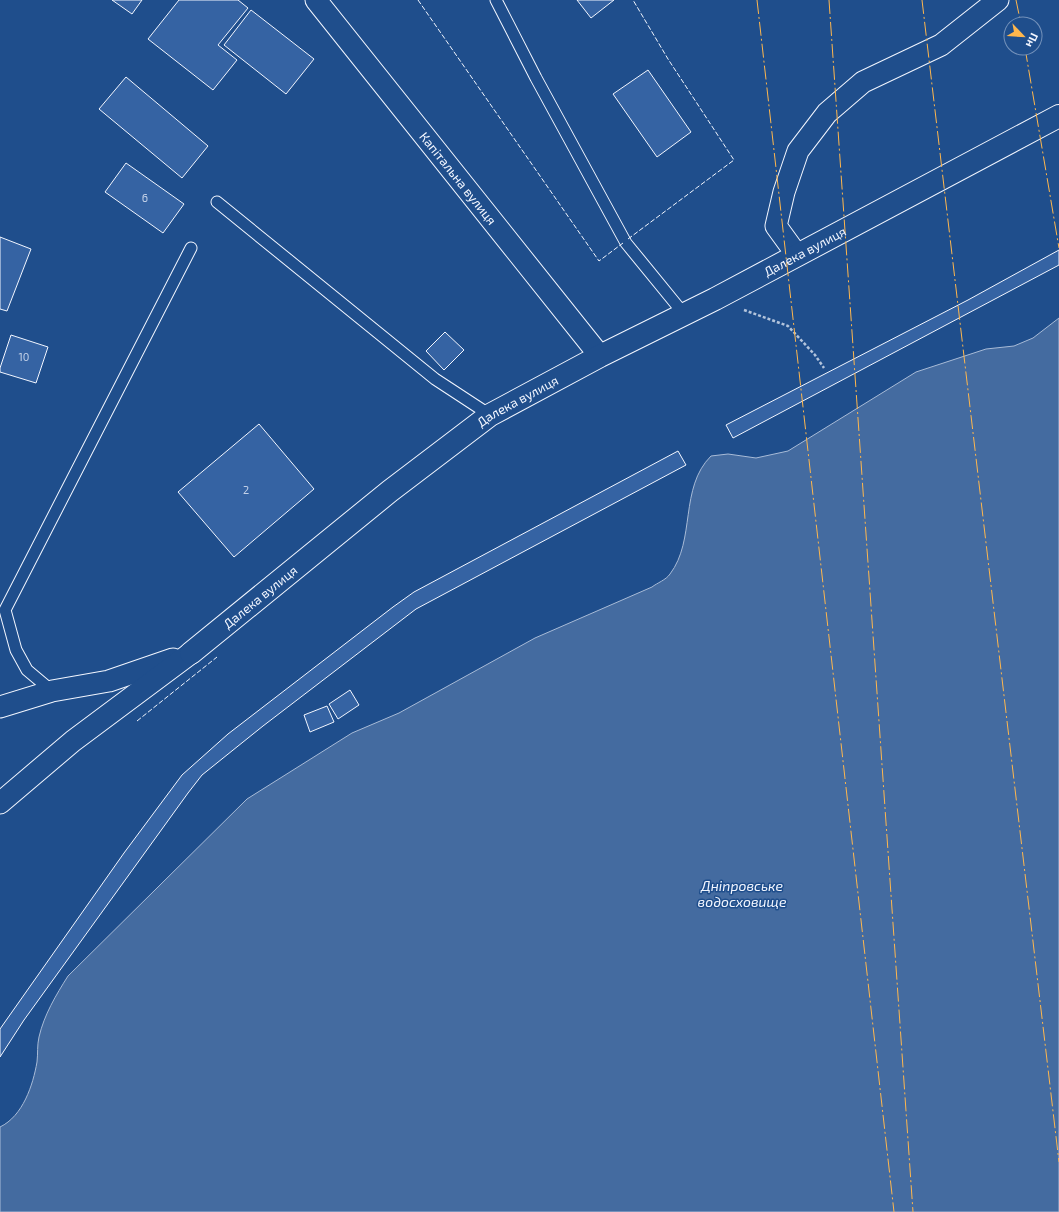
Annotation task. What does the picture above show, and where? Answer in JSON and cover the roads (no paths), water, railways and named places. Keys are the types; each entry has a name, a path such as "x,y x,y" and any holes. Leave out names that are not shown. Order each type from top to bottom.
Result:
{"street":[{"name":"Капітальна вулиця","path":"316,0 600,356"},
{"path":"797,255 776,226 784,192 798,151 827,113 863,82 941,45 998,0"},
{"name":"Далека вулиця","path":"0,707 52,691 109,681 190,653 390,491 490,415 600,356 715,299 1059,116"},
{"path":"0,803 73,741 190,653"}],"lane":[{"path":"496,0 536,78 626,243 684,314"},
{"path":"217,202 434,379 490,415"},
{"path":"52,691 27,670 16,650 5,610 192,248"}],"water":[{"name":"Дніпровське водосховище","path":"1059,318 1059,1212 0,1212 0,1127 8,1122 21,1108 30,1090 37,1062 38,1040 41,1029 47,1013 59,990 68,976 247,799 352,733 399,713 535,638 652,587 666,578 678,560 683,546 695,483 701,469 711,456 728,454 756,458 788,451 916,372 986,349 1014,346 1033,338"}]}
